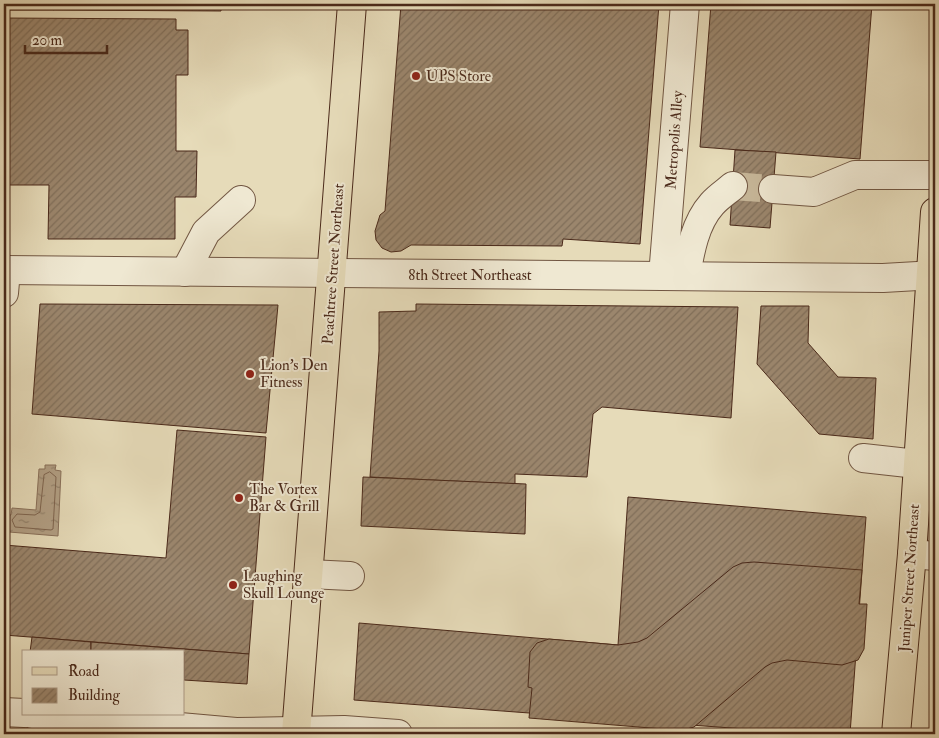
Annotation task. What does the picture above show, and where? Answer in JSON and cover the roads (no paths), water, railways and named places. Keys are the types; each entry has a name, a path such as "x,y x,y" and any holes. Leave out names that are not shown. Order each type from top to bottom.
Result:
{"main road":[{"name":"Peachtree Street Northeast","path":"297,732 352,4"},
{"name":"Juniper Street Northeast","path":"896,734 924,555 917,464 934,275 935,212"}],"street":[{"name":"Metropolis Alley","path":"674,276 684,4"},
{"path":"773,189 814,192 855,175 935,176"},
{"path":"674,276 690,252 703,215 713,202 733,186"},
{"path":"186,272 206,232 240,200"},
{"name":"8th Street Northeast","path":"4,277 186,272 883,278 934,275"},
{"path":"863,458 917,464"},
{"path":"309,574 350,576"},
{"path":"4,712 22,714"},
{"path":"56,716 236,732 344,730 398,734"}],"water":[{"path":"45,465 56,465 55,470 61,471 58,536 9,532 9,525 4,525 4,515 11,515 12,508 36,510 39,469 45,469"}],"tunnel":[{"path":"733,186 773,189"}],"place":[{"name":"UPS Store","path":"416,76"},
{"name":"Lion's Den Fitness","path":"250,374"},
{"name":"The Vortex Bar & Grill","path":"239,498"},
{"name":"Laughing Skull Lounge","path":"233,585"}]}
